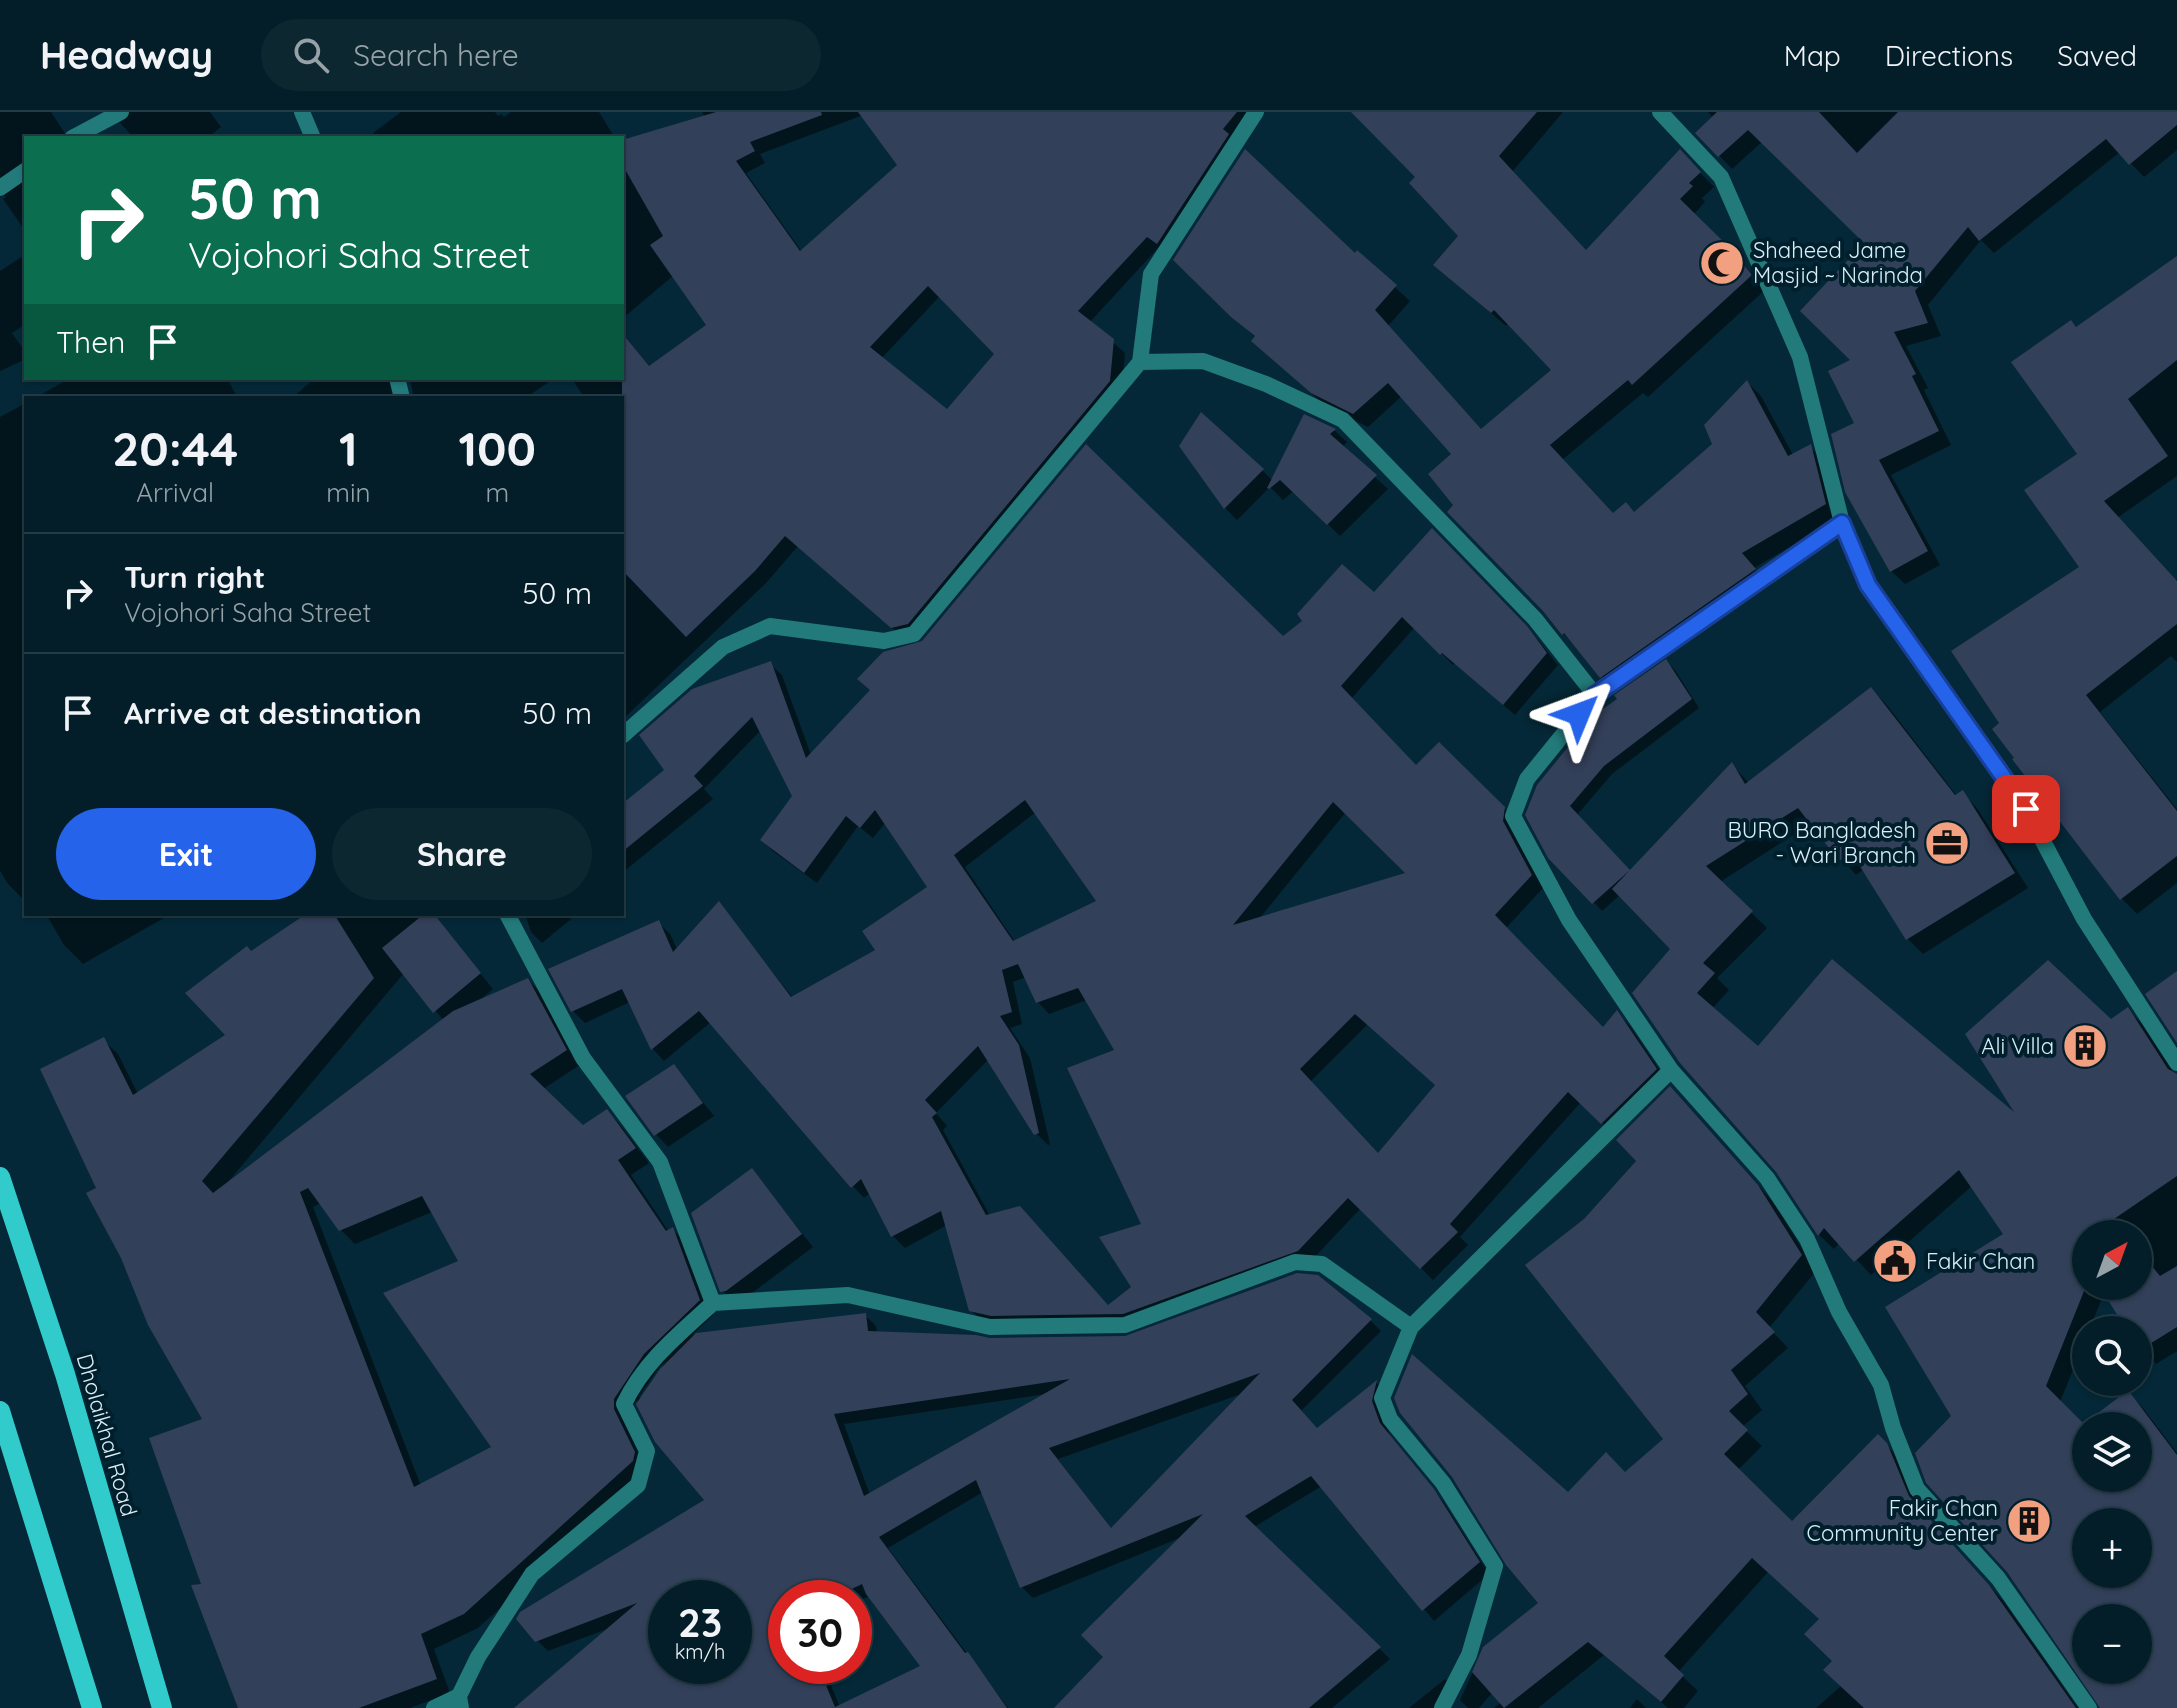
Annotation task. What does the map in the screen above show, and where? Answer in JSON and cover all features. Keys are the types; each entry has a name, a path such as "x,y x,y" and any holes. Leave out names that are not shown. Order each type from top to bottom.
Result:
{"main road":[{"name":"Dholaikhal Road","path":"0,1177 65,1374 162,1708"},
{"path":"0,1411 92,1708"}],"street":[{"path":"76,136 121,112"},
{"path":"302,112 312,136"},
{"path":"624,731 723,647 770,626 884,641 914,634 1140,362 1151,274 1256,112"},
{"path":"1660,112 1721,177 1800,357 1842,523 1868,585 2026,809 2084,919 2177,1063"},
{"path":"0,188 24,171"},
{"path":"1140,362 1203,361 1266,384 1343,420 1535,619 1595,695"},
{"path":"1842,523 1595,695 1527,779 1513,816 1569,920 1671,1070 1767,1178 1807,1239 1839,1312 1881,1385 1893,1428 1917,1489 1998,1578 2089,1708"},
{"path":"508,916 583,1058 660,1162 713,1303"},
{"path":"1442,1708 1469,1655 1495,1566 1443,1483 1390,1419 1382,1398 1411,1327 1671,1070"},
{"path":"434,1708 460,1702 478,1657 532,1574 638,1485 647,1451 624,1404 634,1383 653,1358 713,1303 848,1295 990,1327 1125,1325 1295,1262 1322,1264 1411,1327"}],"building":[{"path":"716,112 821,112 822,115 750,142 755,151 736,161 800,251 897,165 858,112 1237,112 1223,129 1229,134 1157,244 1147,237 1078,311 1114,339 1110,381 908,624 891,628 785,536 755,571 686,637 624,572 624,335 649,366 706,325 650,245 663,236 624,168 624,139","holes":["928,286 994,354 947,409 870,347"]},
{"path":"1351,112 1537,112 1499,156 1586,250 1680,149 1701,172 1689,183 1693,186 1680,199 1732,250 1752,275 1632,385 1628,380 1550,445 1613,513 1626,502 1634,512 1712,444 1704,425 1747,380 1788,456 1811,444 1826,504 1742,553 1756,569 1600,678 1564,633 1562,635 1543,611 1447,512 1453,505 1428,474 1451,454 1388,383 1353,414 1311,393 1251,341 1255,336 1173,260 1245,149 1355,253 1357,250 1397,285 1375,310 1481,429 1551,370 1494,310 1491,313 1433,265 1458,236 1409,183 1415,177"},
{"path":"1717,112 1819,112 1857,153 1898,112 2177,112 2177,125 2129,165 2106,139 1979,241 1968,227 1915,291 1928,323 1894,332 1916,374 1912,376 1939,431 1879,460 1928,551 1890,572 1845,492 1831,434 1854,423 1828,371 1850,360 1800,311 1864,243 1748,130 1718,157 1695,133"},
{"path":"2177,256 2177,360 2128,399 2168,456 2104,501 2177,581 2177,624 2086,695 2177,811 2177,856 2120,900 2012,759 1992,729 1999,723 1951,651 2079,567 2024,490 2077,454 2011,362 2071,320 2076,327"},
{"path":"1201,412 1264,469 1224,509 1179,446"},
{"path":"1304,414 1336,429 1330,434 1377,475 1327,525 1280,480 1267,488"},
{"path":"1086,444 1283,636 1302,621 1297,614 1342,564 1374,592 1432,528 1527,626 1547,653 1503,705 1442,653 1440,655 1402,617 1341,686 1416,765 1439,742 1505,807 1503,821 1532,875 1495,915 1603,1027 1617,1010 1657,1069 1601,1124 1568,1092 1450,1224 1458,1232 1420,1269 1348,1198 1298,1251 1123,1314 991,1316 969,1311 941,1211 891,1237 861,1179 851,1188 699,1011 651,1050 622,989 571,1012 548,969 659,920 673,952 719,901 791,997 875,950 862,931 927,887 875,810 860,828 846,816 804,873 760,840 792,796 752,717 694,776 703,786 624,850 624,802 664,770 639,735 692,689 771,661 806,758 870,690 857,679 883,652 922,641","holes":["1025,800 1096,901 1013,941 954,855","1333,802 1405,873 1233,925","1018,964 1036,1003 1078,988 1114,1050 1067,1068 1141,1224 1099,1237 1131,1287 1108,1305 1020,1206 986,1215 932,1117 937,1113 925,1100 978,1046 1034,1135 1039,1133 1019,1045 1000,1016 1012,1012 1002,970","1355,1014 1435,1085 1378,1153 1300,1069"]},
{"path":"1666,659 1692,699 1604,766 1570,806 1630,870 1592,904 1548,858 1525,815 1537,785 1594,715 1617,699 1614,695"},
{"path":"1871,687 1955,795 1963,790 2015,873 1906,940 1851,852 1839,861 1798,808 1706,866 1753,911 1703,963 1715,973 1697,993 1758,1046 1832,959 2014,1112 1965,1034 2048,960 2111,1019 2128,1007 2168,1069 2177,1074 2177,1176 2115,1220 2072,1220 2072,1300 2080,1300 2046,1386 2072,1412 2072,1492 2152,1492 2152,1422 2177,1455 2177,1708 2100,1708 2084,1684 2152,1684 2152,1604 2072,1604 2072,1667 2007,1572 1926,1483 1915,1453 1951,1416 1885,1307 2003,1234 1959,1170 1854,1262 1824,1228 1818,1236 1776,1172 1680,1063 1632,993 1670,949 1612,889 1732,762 1745,784"},
{"path":"303,916 335,916 374,978 202,1181 213,1193 453,1011 528,978 567,1050 530,1074 583,1125 607,1109 636,1148 618,1160 666,1231 673,1227 700,1300 644,1354 614,1399 614,1409 635,1452 633,1461 464,1614 421,1634 437,1679 359,1708 238,1708 191,1585 201,1584 149,1438 202,1419 148,1325 121,1258 86,1193 96,1188 40,1069 104,1037 133,1095 225,1035 185,993 247,946 251,951","holes":["308,1188 339,1231 422,1196 458,1261 383,1293 491,1447 414,1487 300,1192"]},
{"path":"422,916 436,916 481,973 433,1013 382,948"},
{"path":"2177,971 2177,1043 2145,994"},
{"path":"674,1064 703,1103 654,1136 625,1096"},
{"path":"1670,1086 1758,1185 1802,1255 1756,1312 1775,1332 1731,1370 1748,1394 1729,1411 1748,1430 1724,1454 1792,1521 1878,1434 1887,1443 1909,1496 1989,1585 2076,1708 1864,1708 1823,1670 1832,1661 1804,1634 1819,1619 1752,1558 1664,1656 1684,1675 1661,1702 1588,1642 1504,1708 1472,1672 1483,1647 1538,1603 1506,1565 1452,1477 1400,1413 1394,1398 1412,1354 1568,1492 1606,1452 1625,1472 1663,1439 1525,1265 1584,1219 1636,1161 1616,1140"},
{"path":"752,1168 802,1234 726,1291 720,1292 691,1213"},
{"path":"2152,1266 2160,1276 2177,1266 2177,1327 2152,1343 2152,1316 2118,1316 2108,1300 2152,1300"},
{"path":"1297,1273 1318,1275 1372,1319 1292,1400 1317,1428 1377,1380 1372,1401 1380,1423 1434,1489 1480,1562 1422,1611 1311,1476 1245,1516 1381,1647 1309,1708 1054,1708 1103,1657 1081,1635 1203,1514 1020,1588 976,1480 879,1537 1007,1708 514,1708 637,1603 535,1642 516,1619 520,1612 704,1500 655,1442 636,1404 660,1369 696,1333 866,1313 868,1331 990,1338 1125,1336","holes":["1260,1373 1111,1528 1049,1448","1070,1379 864,1496 834,1414"]},
{"path":"2120,1396 2133,1396 2145,1412 2100,1412"}],"place":[{"name":"Shaheed Jame Masjid ~ Narinda","path":"1722,263"},
{"name":"BURO Bangladesh - Wari Branch","path":"1947,843"},
{"name":"Ali Villa","path":"2085,1046"},
{"name":"Fakir Chan","path":"1895,1261"},
{"name":"Fakir Chan Community Center","path":"2029,1521"}],"route":[{"path":"1579,714 1595,695 1842,523 1868,585 2026,809"}]}
